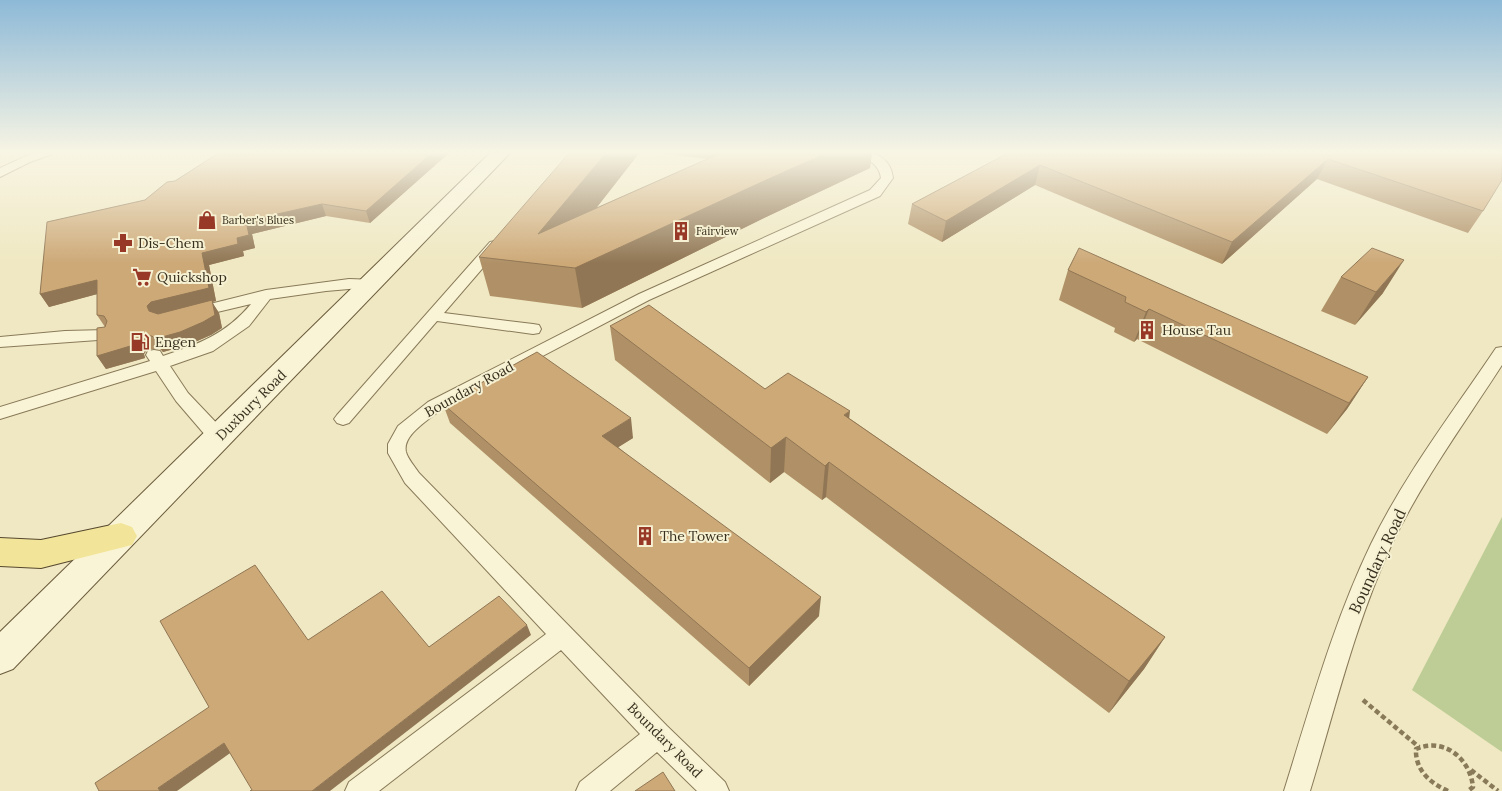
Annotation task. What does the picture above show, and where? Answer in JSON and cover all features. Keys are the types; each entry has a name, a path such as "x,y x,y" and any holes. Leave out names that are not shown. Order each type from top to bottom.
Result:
{"main road":[{"name":"Duxbury Road","path":"0,657 465,189"},
{"path":"0,552 41,554 122,536"}],"lane":[{"name":"Boundary Road","path":"716,791 658,735 412,478 397,453 397,444 404,431 416,419 451,395 644,297 875,193 878,189"},
{"path":"343,419 504,234"},
{"path":"173,318 266,295 336,283 372,283"},
{"path":"0,413 157,360 190,354 223,338 244,323 266,295"},
{"path":"432,316 533,329"},
{"path":"0,342 65,336 106,335"},
{"name":"Boundary Road","path":"1297,791 1347,629 1363,585 1382,543 1410,492 1502,352"},
{"path":"157,360 182,397 219,438"},
{"path":"358,791 562,635"},
{"path":"589,791 658,735"}],"path":[{"path":"1363,700 1419,747"},
{"path":"1448,791 1435,785 1417,765 1416,749 1422,744 1431,743 1442,746 1463,760 1470,770 1473,779 1473,787 1468,791"},
{"path":"1470,770 1498,791"}],"green space":[{"path":"1502,517 1502,752 1412,690"}],"building":[{"path":"159,189 391,189 366,211 322,204 246,221 249,235 237,238 238,244 202,253 209,288 151,302 147,306 149,311 158,314 212,300 215,315 180,332 155,339 152,336 139,336 136,341 137,344 97,356 97,328 105,327 107,321 104,316 97,315 97,280 40,294 47,222 145,200"},
{"path":"538,189 576,189 538,234 640,189 747,189 575,268 479,257"},
{"path":"940,189 1000,189 946,221 912,204"},
{"path":"1100,189 1293,189 1232,242"},
{"path":"1417,189 1497,189 1483,211"},
{"path":"1079,248 1368,377 1349,403 1149,309 1146,312 1125,302 1126,297 1068,270"},
{"path":"1372,248 1404,260 1376,292 1341,277"},
{"path":"649,305 765,389 788,373 850,411 844,415 1165,637 1129,681 829,462 825,466 786,437 771,448 610,326"},
{"name":"The Tower","path":"537,352 631,418 602,436 821,597 749,668 443,404"},
{"path":"255,565 308,640 382,591 429,647 499,596 527,625 312,791 250,791 252,790 224,743 158,788 160,791 99,791 95,783 209,707 160,621"},
{"path":"663,772 675,791 635,791"}],"place":[{"name":"Barber's Blues","path":"207,220"},
{"name":"Fairview","path":"681,231"},
{"name":"Dis-Chem","path":"123,243"},
{"name":"Quickshop","path":"142,277"},
{"name":"House Tau","path":"1147,330"},
{"name":"Engen","path":"140,342"},
{"name":"The Tower","path":"645,536"}]}
